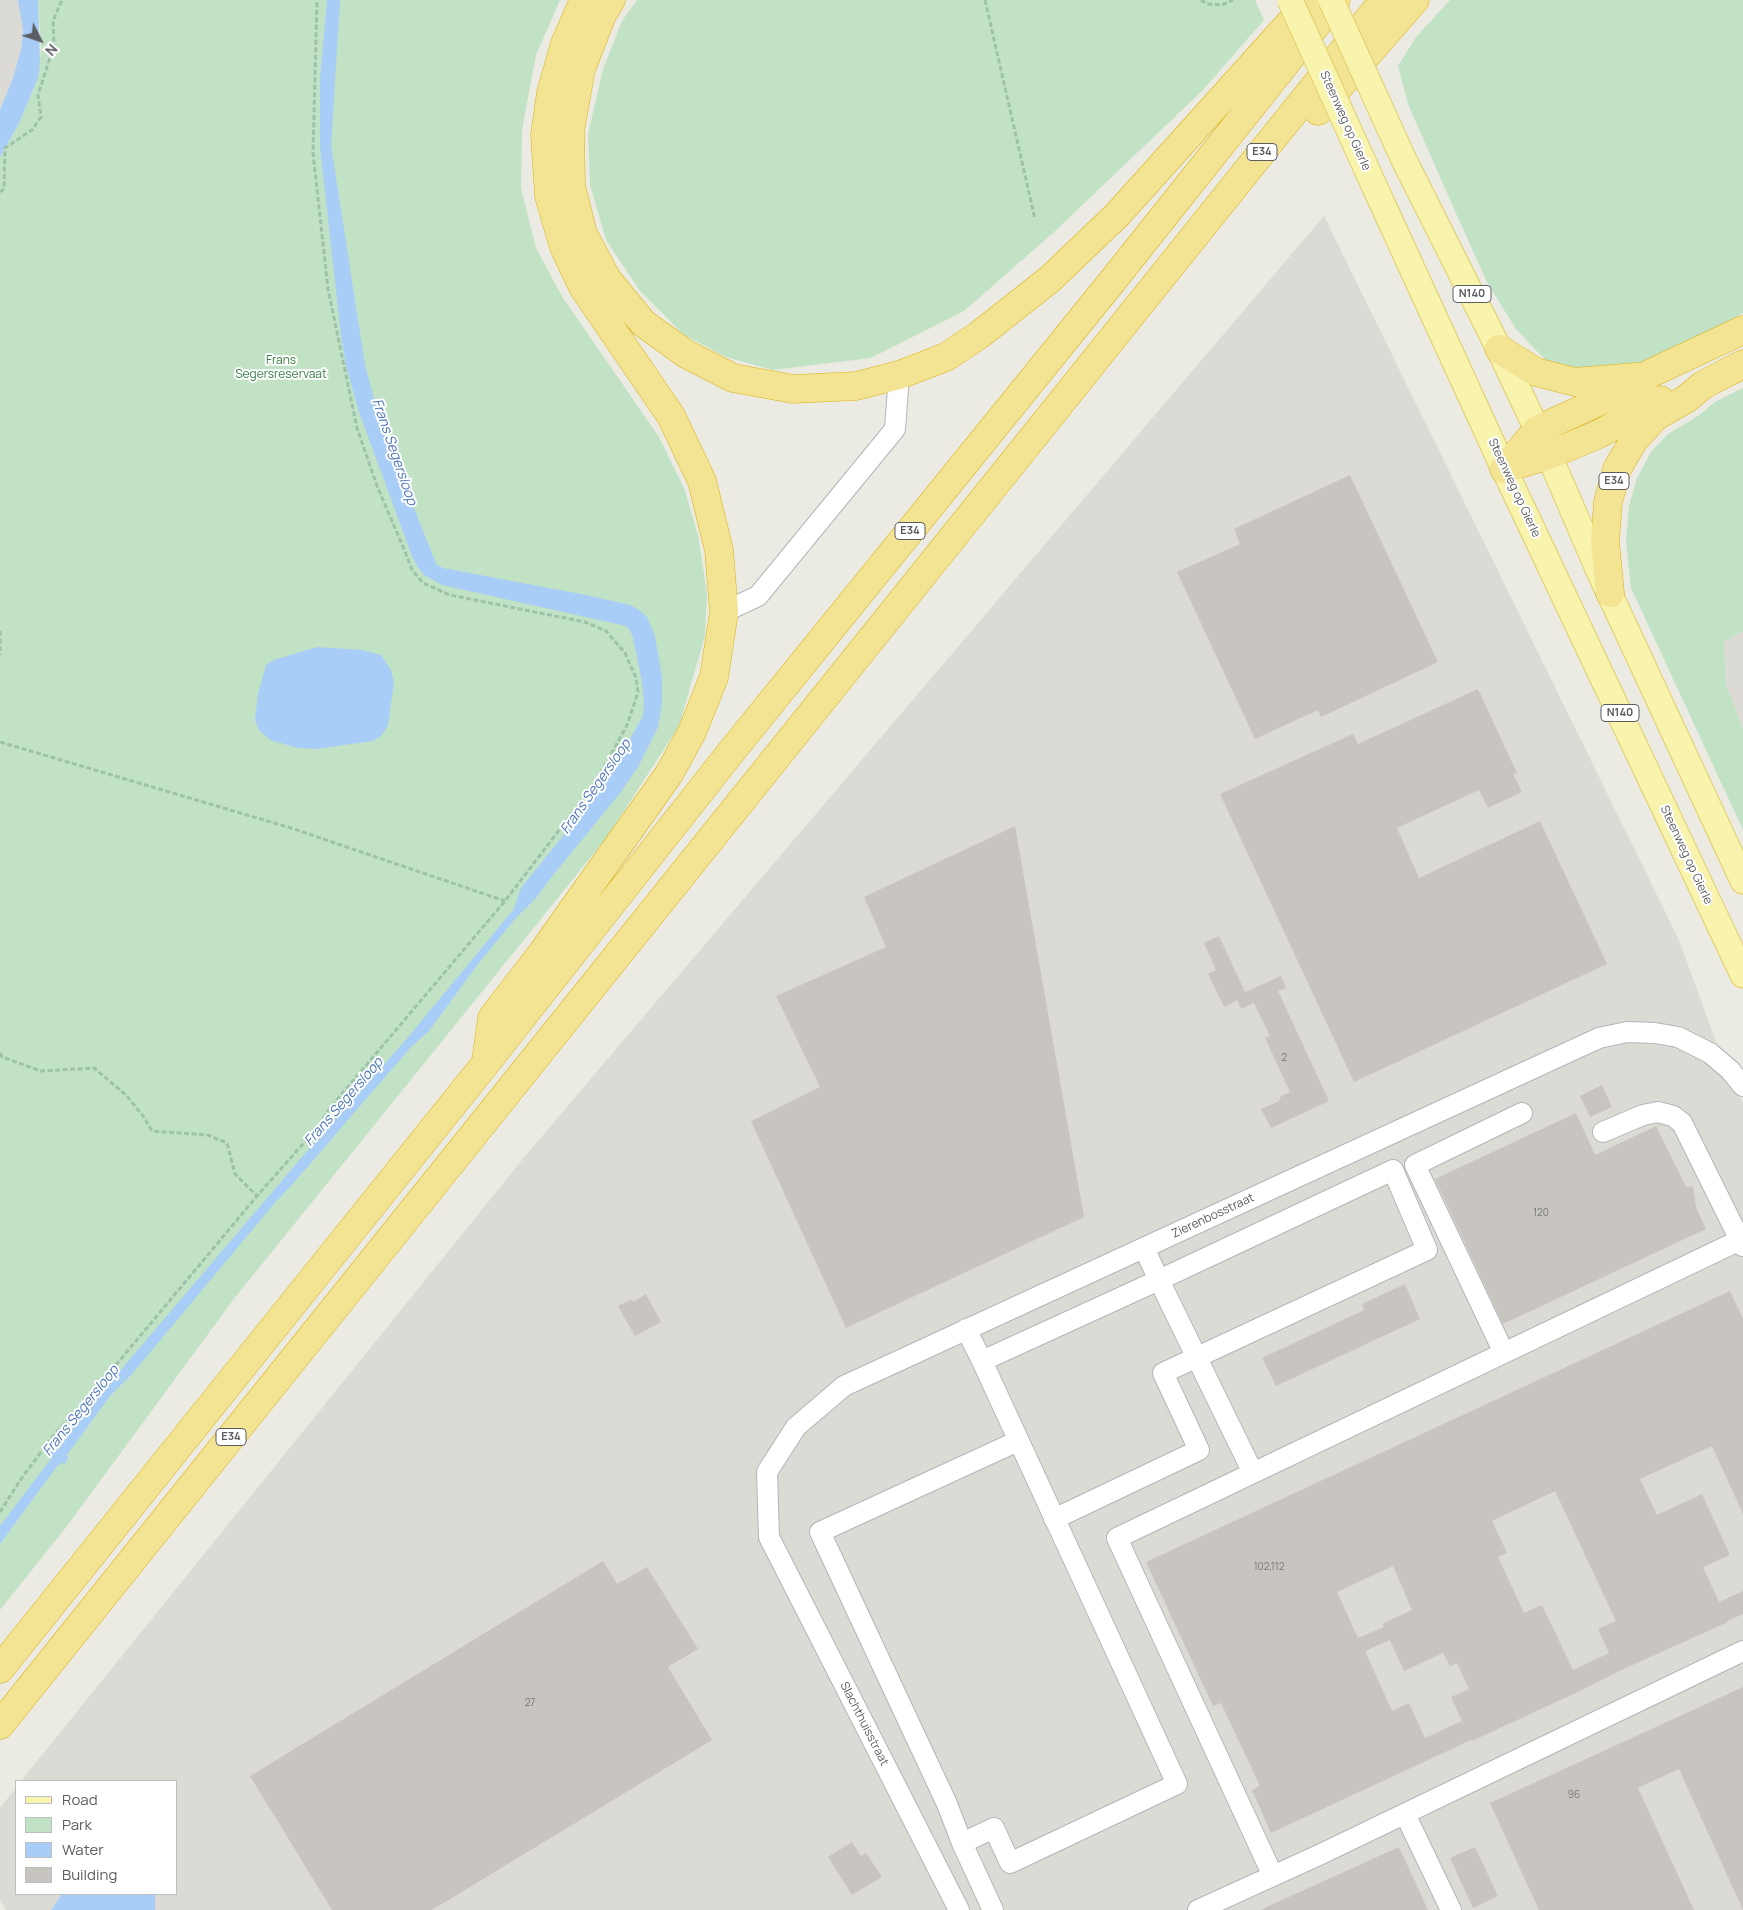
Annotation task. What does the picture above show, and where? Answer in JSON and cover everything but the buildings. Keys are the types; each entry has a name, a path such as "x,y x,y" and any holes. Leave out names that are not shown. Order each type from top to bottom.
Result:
{"highway":[{"path":"486,1063 492,1018 542,953 663,782 692,732 714,677 724,612 718,550 702,481 671,416 583,287 564,247 549,196 545,135 551,93 565,44 584,0"},
{"path":"611,0 602,14 581,69 570,131 571,186 583,234 607,279 643,323 686,354 733,378 792,389 856,386 899,376 946,358 979,335 1050,280 1117,215 1289,24 1326,0"},
{"name":"E34","path":"0,1669 486,1063 731,752 1110,284 1336,0"},
{"name":"E34","path":"0,1725 1384,0"},
{"name":"E34","path":"1276,136 1316,114 1415,0"},
{"path":"1504,468 1537,430 1635,385 1645,376 1743,330"},
{"path":"1499,349 1536,372 1575,382 1645,376"},
{"name":"E34","path":"1610,593 1605,542 1608,502 1617,469 1634,440 1655,418 1686,399 1703,385 1743,364"},
{"name":"E34","path":"1504,468 1549,454 1599,434 1682,388 1703,385"}],"main road":[{"name":"Steenweg op Gierle","path":"1290,0 1504,468 1743,975"},
{"name":"N140","path":"1331,0 1404,160 1499,349 1549,454 1610,593 1743,880"}],"street":[{"path":"724,612 758,596 894,429 899,376"},
{"name":"Zierenbosstraat","path":"769,1537 767,1472 796,1427 844,1386 966,1329 1569,1050 1599,1038 1627,1032 1655,1033 1678,1037 1710,1053 1730,1070 1743,1086"},
{"path":"1274,1876 1117,1538 1504,1353 1742,1243 1682,1123 1673,1116 1658,1112 1643,1115 1603,1132"},
{"path":"1504,1353 1415,1166 1522,1113"},
{"path":"1054,1519 1199,1450 1163,1373 1427,1250 1378,1140"},
{"path":"982,1362 1393,1170"},
{"path":"1144,1248 1253,1473"},
{"path":"962,1843 994,1828 1010,1863 1177,1784 966,1329"},
{"path":"993,1910 962,1843 947,1804 820,1532 1018,1441"},
{"name":"Slachthuisstraat","path":"769,1537 959,1910"},
{"path":"1198,1910 1405,1814 1743,1651"},
{"path":"1405,1814 1451,1910"}],"path":[{"path":"0,192 4,189 5,148 32,130 41,117 38,95 54,45 54,21 62,0"},
{"path":"0,1512 21,1479 53,1436 90,1396 257,1196 317,1128 330,1108 505,901 596,782 624,732 638,692 636,678 625,654 606,631 595,626 450,595 424,583 412,570 377,486 357,428 328,289 313,153 316,0"},
{"path":"985,0 1035,220"},
{"path":"1201,0 1207,4 1222,5 1233,0"},
{"path":"0,630 0,655"},
{"path":"0,742 291,828 505,901"},
{"path":"0,1054 2,1057 41,1071 94,1068 126,1095 152,1131 208,1135 227,1144 235,1174 257,1196"}],"shaded area":[{"path":"0,0 18,0 23,31 21,49 13,78 0,110"},
{"path":"1324,216 1679,940 1715,1039 1743,1103 1743,1910 6,1910 0,1900 0,1808 15,1789 15,1895 178,1895 178,1780 22,1780 526,1155"},
{"path":"1743,631 1743,729 1726,684 1724,642"}],"green space":[{"name":"Frans Segersreservaat","path":"38,0 560,0 536,55 522,130 521,188 536,248 563,298 659,437 684,488 698,535 707,593 705,636 679,726 607,837 233,1300 67,1526 0,1610 0,157 20,121 38,78 41,48"},
{"path":"637,0 1255,0 1264,20 1203,90 1053,233 964,311 871,358 772,370 726,357 684,335 640,291 606,240 590,185 588,134 603,69 622,21"},
{"path":"1450,0 1743,0 1743,313 1653,364 1605,376 1551,366 1516,329 1488,284 1454,209 1408,104 1398,66 1416,37"},
{"path":"1743,388 1743,631 1724,642 1726,684 1743,729 1743,830 1631,588 1626,541 1629,506 1637,478 1651,452 1668,434 1698,416 1715,402"}],"water":[{"path":"18,0 38,0 40,62 38,78 20,121 0,157 0,110 13,78 21,49 23,31"},
{"path":"327,0 340,0 331,145 365,365 381,425 437,565 443,568 586,595 630,605 639,610 647,617 655,636 662,677 662,703 658,727 638,767 620,793 536,898 514,920 478,964 429,1031 411,1047 273,1205 132,1374 110,1396 67,1455 68,1458 65,1464 61,1463 57,1466 0,1544 0,1526 53,1456 49,1453 53,1448 58,1450 85,1412 314,1143 404,1042 514,909 521,888 603,786 643,716 642,682 633,638 626,626 442,585 424,575 412,556 359,412 346,366 341,335 320,148 320,78"},
{"path":"317,647 362,650 381,655 391,670 394,682 388,726 381,736 373,741 316,749 298,748 270,740 259,730 255,720 258,694 266,665 274,660"},
{"path":"61,1895 155,1895 155,1910 51,1910"}],"water label":[{"name":"Frans Segersloop","path":"394,452"},
{"name":"Frans Segersloop","path":"596,787"},
{"name":"Frans Segersloop","path":"344,1102"},
{"name":"Frans Segersloop","path":"81,1411"}]}
